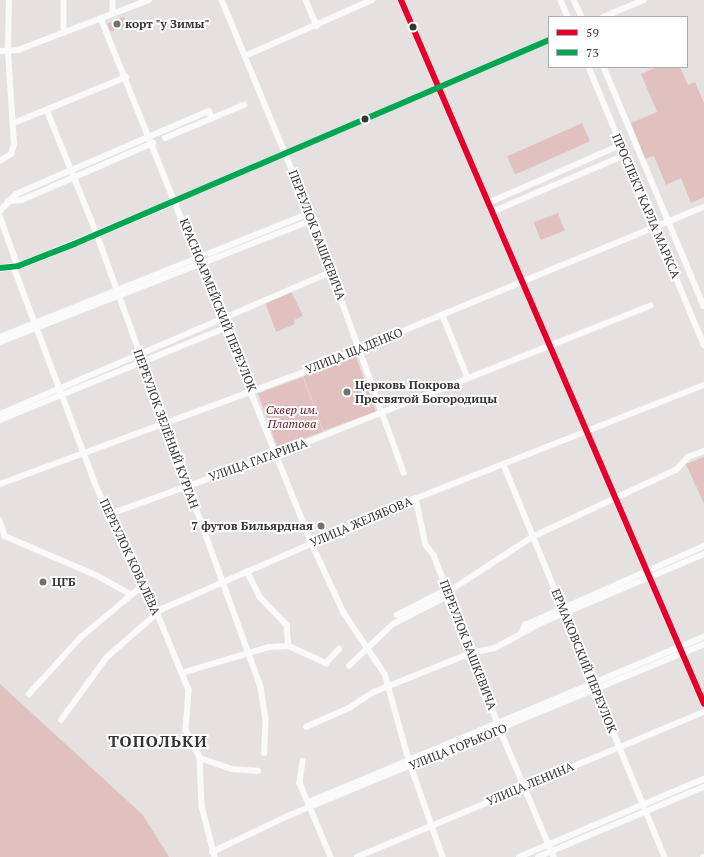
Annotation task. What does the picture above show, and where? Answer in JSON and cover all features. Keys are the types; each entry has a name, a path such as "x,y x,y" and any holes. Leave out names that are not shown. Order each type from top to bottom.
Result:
{"main road":[{"path":"0,268 16,266 176,200"}],"street":[{"path":"2,161 13,150 14,123 8,51 9,0"},
{"path":"64,0 64,33"},
{"path":"113,0 113,13"},
{"path":"0,51 8,51 64,33 149,0"},
{"name":"ПЕРЕУЛОК БАШКЕВИЧА","path":"222,0 310,213 404,472"},
{"path":"306,0 317,26"},
{"path":"245,56 317,26 372,0"},
{"path":"401,0 439,85 647,579 704,704"},
{"path":"561,0 568,16"},
{"path":"574,0 582,16"},
{"path":"605,16 644,0"},
{"name":"КРАСНОАРМЕЙСКИЙ ПЕРЕУЛОК","path":"101,18 153,142 202,265 225,328 252,391 275,454 312,544 344,613 389,687 409,760 430,827 443,857"},
{"path":"176,200 439,85 548,40"},
{"name":"ПРОСПЕКТ КАРЛА МАРКСА","path":"589,68 704,345"},
{"name":"ПРОСПЕКТ КАРЛА МАРКСА","path":"604,68 704,306"},
{"path":"14,123 126,77"},
{"path":"165,138 244,105"},
{"name":"ПЕРЕУЛОК ЗЕЛЁНЫЙ КУРГАН","path":"47,110 120,297 141,361 188,486 264,703 265,753"},
{"path":"0,211 8,201 150,136 209,111 212,118"},
{"path":"8,201 22,200 153,142"},
{"path":"488,203 621,145"},
{"path":"492,212 625,155"},
{"path":"570,168 574,177"},
{"name":"УЛИЦА ЩАДЕНКО","path":"0,484 85,454 360,349 522,284 704,207"},
{"path":"0,342 117,290 310,213"},
{"name":"ПЕРЕУЛОК КОВАЛЁВА","path":"0,216 16,266 85,454 141,587 157,612 191,699 186,730 200,758 202,806 214,854"},
{"path":"0,338 120,297 312,220"},
{"path":"0,420 139,355 332,272"},
{"path":"697,288 704,285"},
{"name":"УЛИЦА ГАГАРИНА","path":"110,514 275,454 650,306"},
{"path":"443,316 468,378"},
{"path":"0,414 225,328"},
{"name":"УЛИЦА ЖЕЛЯБОВА","path":"61,720 107,657 157,612 222,582 416,498 504,465 704,385"},
{"path":"349,666 393,624 449,592 532,537 613,497 676,470 688,457 704,451"},
{"name":"ЕРМАКОВСКИЙ ПЕРЕУЛОК","path":"504,465 618,747 665,857"},
{"name":"ПЕРЕУЛОК БАШКЕВИЧА","path":"416,498 426,545 434,556 449,592 497,722 554,857"},
{"path":"0,520 5,536 96,575 130,594"},
{"path":"306,727 389,687 471,653 496,648 517,639 522,632 563,610 704,546"},
{"path":"563,610 647,579 704,554"},
{"path":"247,571 260,597 287,625 289,646"},
{"path":"29,694 80,637 130,594 141,587"},
{"path":"398,615 449,592"},
{"name":"УЛИЦА ГОРЬКОГО","path":"214,854 310,804 497,722 679,648 704,636"},
{"name":"УЛИЦА ГОРЬКОГО","path":"310,804 411,766 704,644"},
{"path":"182,673 246,652 289,646 326,663 339,649"},
{"name":"УЛИЦА ЛЕНИНА","path":"357,857 704,712"},
{"path":"200,758 232,769 258,771"},
{"path":"303,761 299,781 310,804 331,857"},
{"path":"519,857 704,779"},
{"path":"538,857 704,787"}],"green space":[{"name":"корт \"у Зимы\"","path":"124,17 127,25 110,32 107,23"},
{"path":"655,68 680,68 688,85 695,82 704,103 704,197 691,203 681,178 666,185 654,156 645,159 631,123 657,112 641,74"},
{"path":"582,123 590,141 515,175 507,156"},
{"path":"558,213 565,231 541,240 534,222"},
{"path":"291,291 303,316 294,320 295,324 276,332 265,302"},
{"path":"356,357 376,412 323,431 303,376"},
{"name":"Сквер им. Платова","path":"303,377 323,432 278,448 258,393"},
{"path":"704,457 704,504 686,464"},
{"name":"ТОПОЛЬКИ","path":"0,684 143,815 169,857 0,857"}],"transit line":[{"name":"59","path":"401,0 704,704"},
{"name":"73","path":"0,268 18,266 74,244 548,40"}],"place":[{"name":"корт \"у Зимы\"","path":"117,24"},
{"name":"Церковь Покрова Пресвятой Богородицы","path":"347,392"},
{"name":"7 футов Бильярдная","path":"321,526"},
{"name":"ЦГБ","path":"43,582"}],"district":[{"name":"ТОПОЛЬКИ","path":"158,741"}]}
